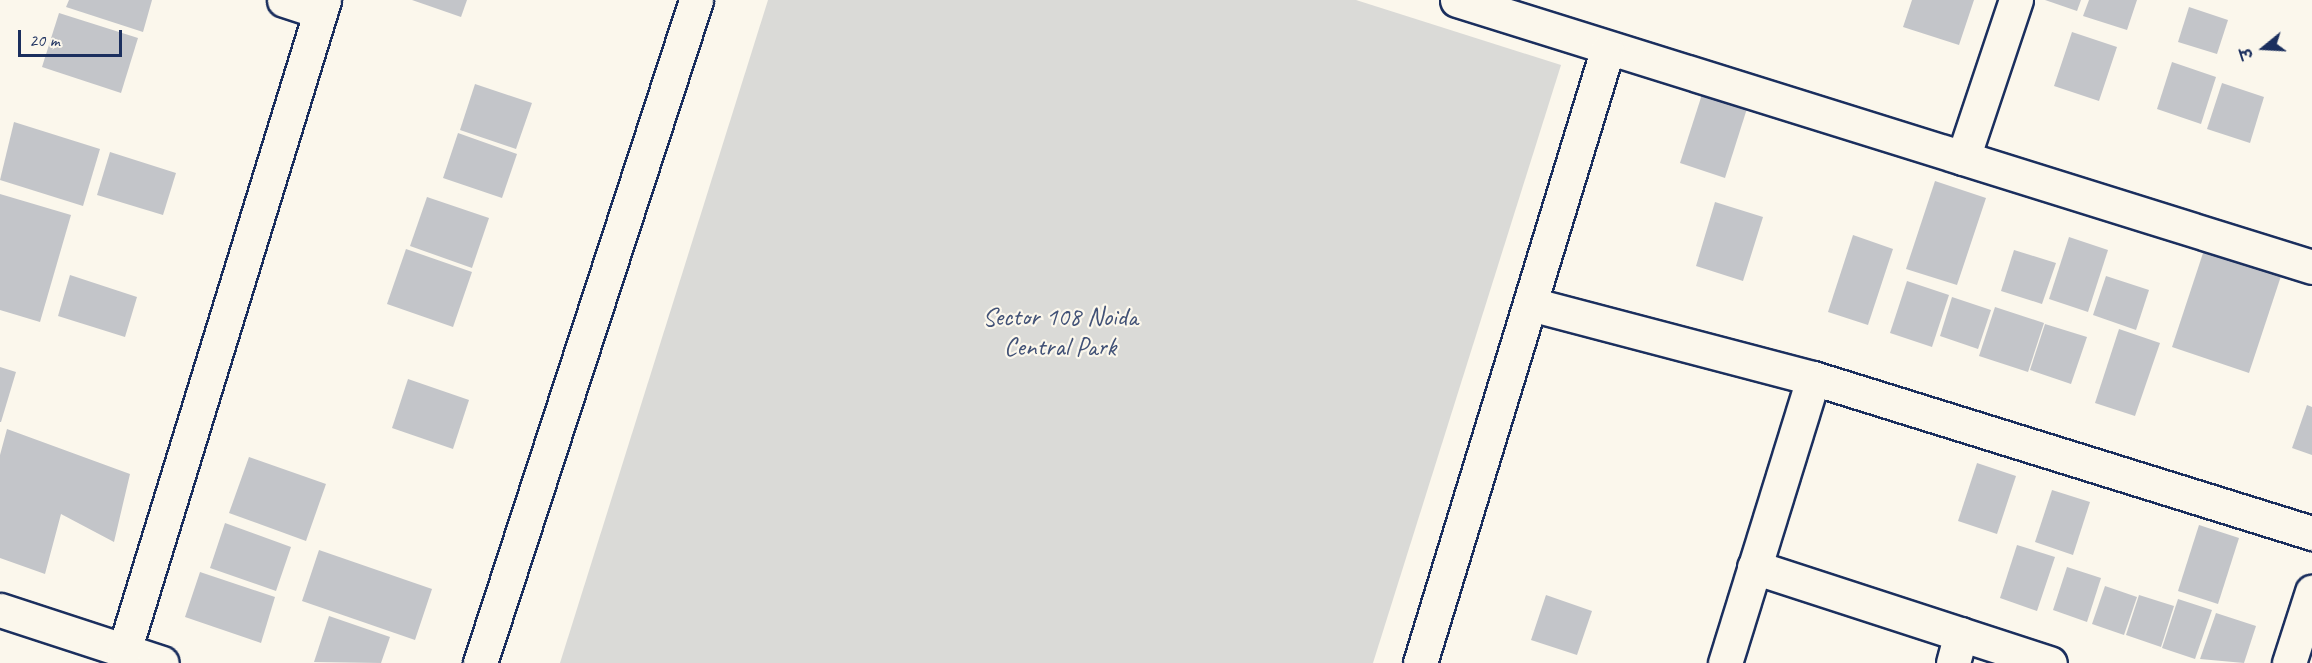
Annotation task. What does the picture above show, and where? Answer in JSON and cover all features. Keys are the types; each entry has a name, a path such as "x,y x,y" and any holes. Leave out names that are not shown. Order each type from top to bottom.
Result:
{"street":[{"path":"124,651 322,6 284,0"},
{"path":"480,663 696,0"},
{"path":"1457,0 1607,51 2312,267"},
{"path":"1963,159 2016,0"},
{"path":"1420,663 1534,305 1607,51"},
{"path":"1534,305 1813,378 2312,534"},
{"path":"1725,663 1813,378"},
{"path":"1754,567 1957,649 2050,663"},
{"path":"2289,663 2312,592"},
{"path":"0,610 162,663"}],"green space":[{"name":"Sector 108 Noida Central Park","path":"768,0 1356,0 1561,65 1373,663 560,663"}],"building":[{"path":"69,0 152,0 143,32 66,7"},
{"path":"412,0 467,0 461,17"},
{"path":"1912,0 1974,0 1959,45 1903,27"},
{"path":"2045,0 2081,0 2077,11"},
{"path":"2089,0 2137,0 2127,30 2083,16"},
{"path":"2189,7 2228,20 2217,54 2178,42"},
{"path":"59,13 138,38 121,93 42,67"},
{"path":"2072,32 2117,47 2099,101 2054,86"},
{"path":"2172,62 2216,77 2201,124 2157,109"},
{"path":"2222,83 2264,97 2250,143 2207,129"},
{"path":"475,84 532,103 516,149 460,130"},
{"path":"1705,85 1750,99 1725,178 1680,163"},
{"path":"14,122 100,149 83,206 0,180"},
{"path":"458,133 517,154 502,198 443,178"},
{"path":"110,152 176,173 163,215 97,195"},
{"path":"1935,181 1986,198 1957,285 1906,269"},
{"path":"0,194 71,215 40,322 0,310"},
{"path":"427,197 489,218 472,268 410,246"},
{"path":"1715,202 1763,217 1743,281 1696,266"},
{"path":"1853,235 1893,249 1868,325 1828,312"},
{"path":"2069,237 2108,250 2088,312 2049,299"},
{"path":"2205,247 2282,273 2249,373 2172,347"},
{"path":"406,249 472,272 453,327 387,304"},
{"path":"2014,250 2056,263 2042,304 2001,291"},
{"path":"70,275 137,297 125,337 58,316"},
{"path":"2106,276 2149,290 2136,330 2093,315"},
{"path":"1907,281 1949,295 1932,347 1890,333"},
{"path":"1952,297 1991,310 1978,349 1940,336"},
{"path":"1995,307 2044,323 2028,372 1979,356"},
{"path":"2045,324 2087,337 2071,384 2030,370"},
{"path":"2119,329 2160,343 2135,416 2095,403"},
{"path":"0,367 16,372 1,422 0,422"},
{"path":"408,379 469,400 453,449 392,428"},
{"path":"2307,405 2312,407 2312,455 2292,448"},
{"path":"7,429 130,474 114,542 61,514 45,574 0,558 0,455"},
{"path":"249,457 326,484 306,541 229,513"},
{"path":"1977,463 2016,476 1997,534 1958,521"},
{"path":"2052,490 2090,502 2073,555 2035,542"},
{"path":"225,523 291,547 276,591 210,568"},
{"path":"2199,525 2239,538 2218,604 2178,591"},
{"path":"2017,545 2055,557 2037,611 2000,598"},
{"path":"319,550 432,589 415,640 302,601"},
{"path":"2067,567 2101,578 2087,622 2053,610"},
{"path":"200,572 275,597 261,643 185,617"},
{"path":"2105,586 2137,597 2124,635 2092,624"},
{"path":"1546,595 1592,611 1577,655 1531,640"},
{"path":"2139,595 2174,606 2161,647 2126,635"},
{"path":"2178,599 2212,610 2195,659 2162,648"},
{"path":"2216,613 2256,626 2244,663 2200,659"},
{"path":"329,616 390,637 381,663 314,662"}]}
